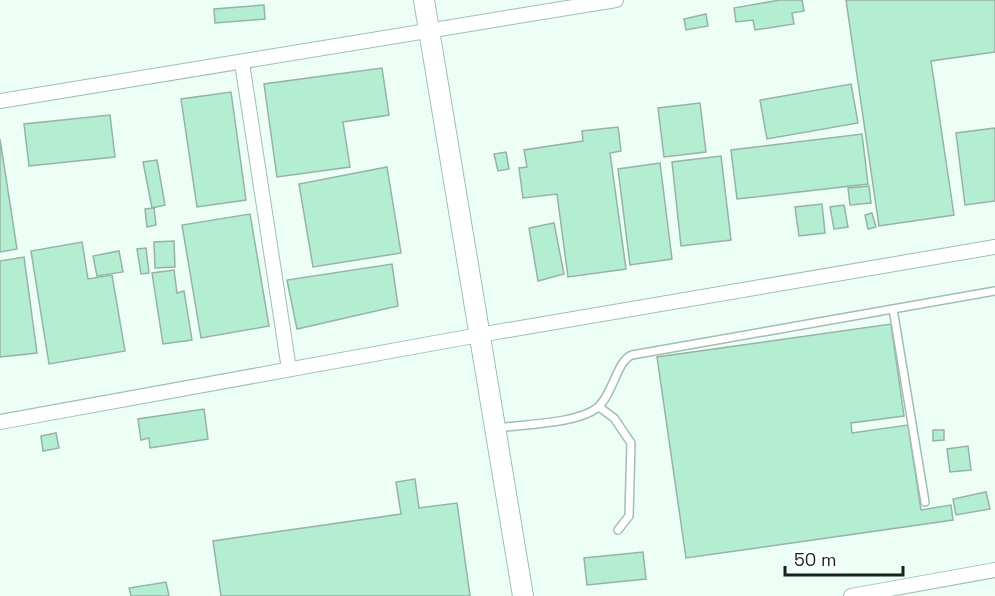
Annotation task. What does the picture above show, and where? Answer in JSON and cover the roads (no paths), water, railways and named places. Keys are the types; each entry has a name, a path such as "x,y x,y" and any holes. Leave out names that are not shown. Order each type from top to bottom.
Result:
{"street":[{"path":"424,0 523,596"},
{"path":"0,101 616,0"},
{"path":"242,63 289,369"},
{"path":"0,422 479,335 995,247"},
{"path":"852,596 995,570"}],"lane":[{"path":"495,429 563,420 588,414 599,407 615,383 623,360 632,355 995,291"},
{"path":"893,309 925,502"},
{"path":"599,407 614,418 631,443 629,516 618,530"}]}
